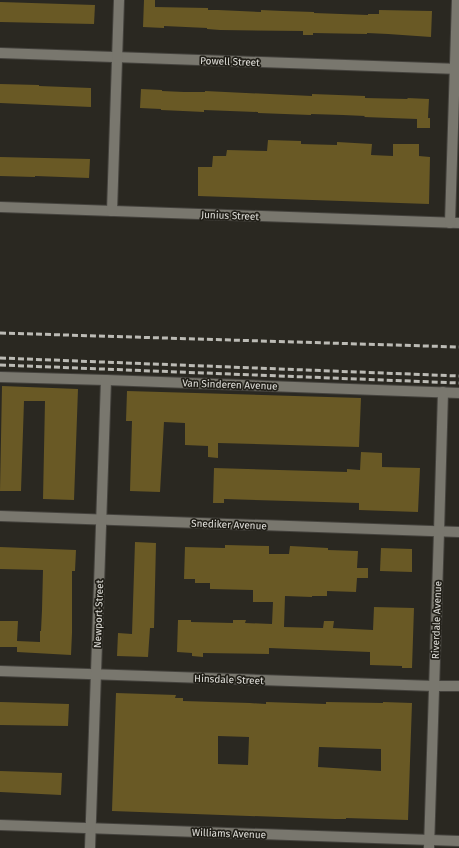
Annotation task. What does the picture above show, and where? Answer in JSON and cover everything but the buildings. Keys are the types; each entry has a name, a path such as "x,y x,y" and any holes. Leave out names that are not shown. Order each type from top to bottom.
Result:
{"street":[{"path":"112,211 119,0"},
{"path":"454,223 457,0"},
{"name":"Powell Street","path":"0,53 457,69"},
{"name":"Junius Street","path":"0,208 454,223"},
{"name":"Van Sinderen Avenue","path":"0,377 459,393"},
{"name":"Newport Street","path":"90,848 106,380"},
{"name":"Riverdale Avenue","path":"429,844 440,532 443,392"},
{"name":"Snediker Avenue","path":"0,516 459,532"},
{"name":"Hinsdale Street","path":"0,671 459,686"},
{"name":"Williams Avenue","path":"0,825 429,844 459,841"}],"railway":[{"path":"0,333 459,347"},
{"path":"0,358 459,376"},
{"path":"0,365 459,383"}]}
